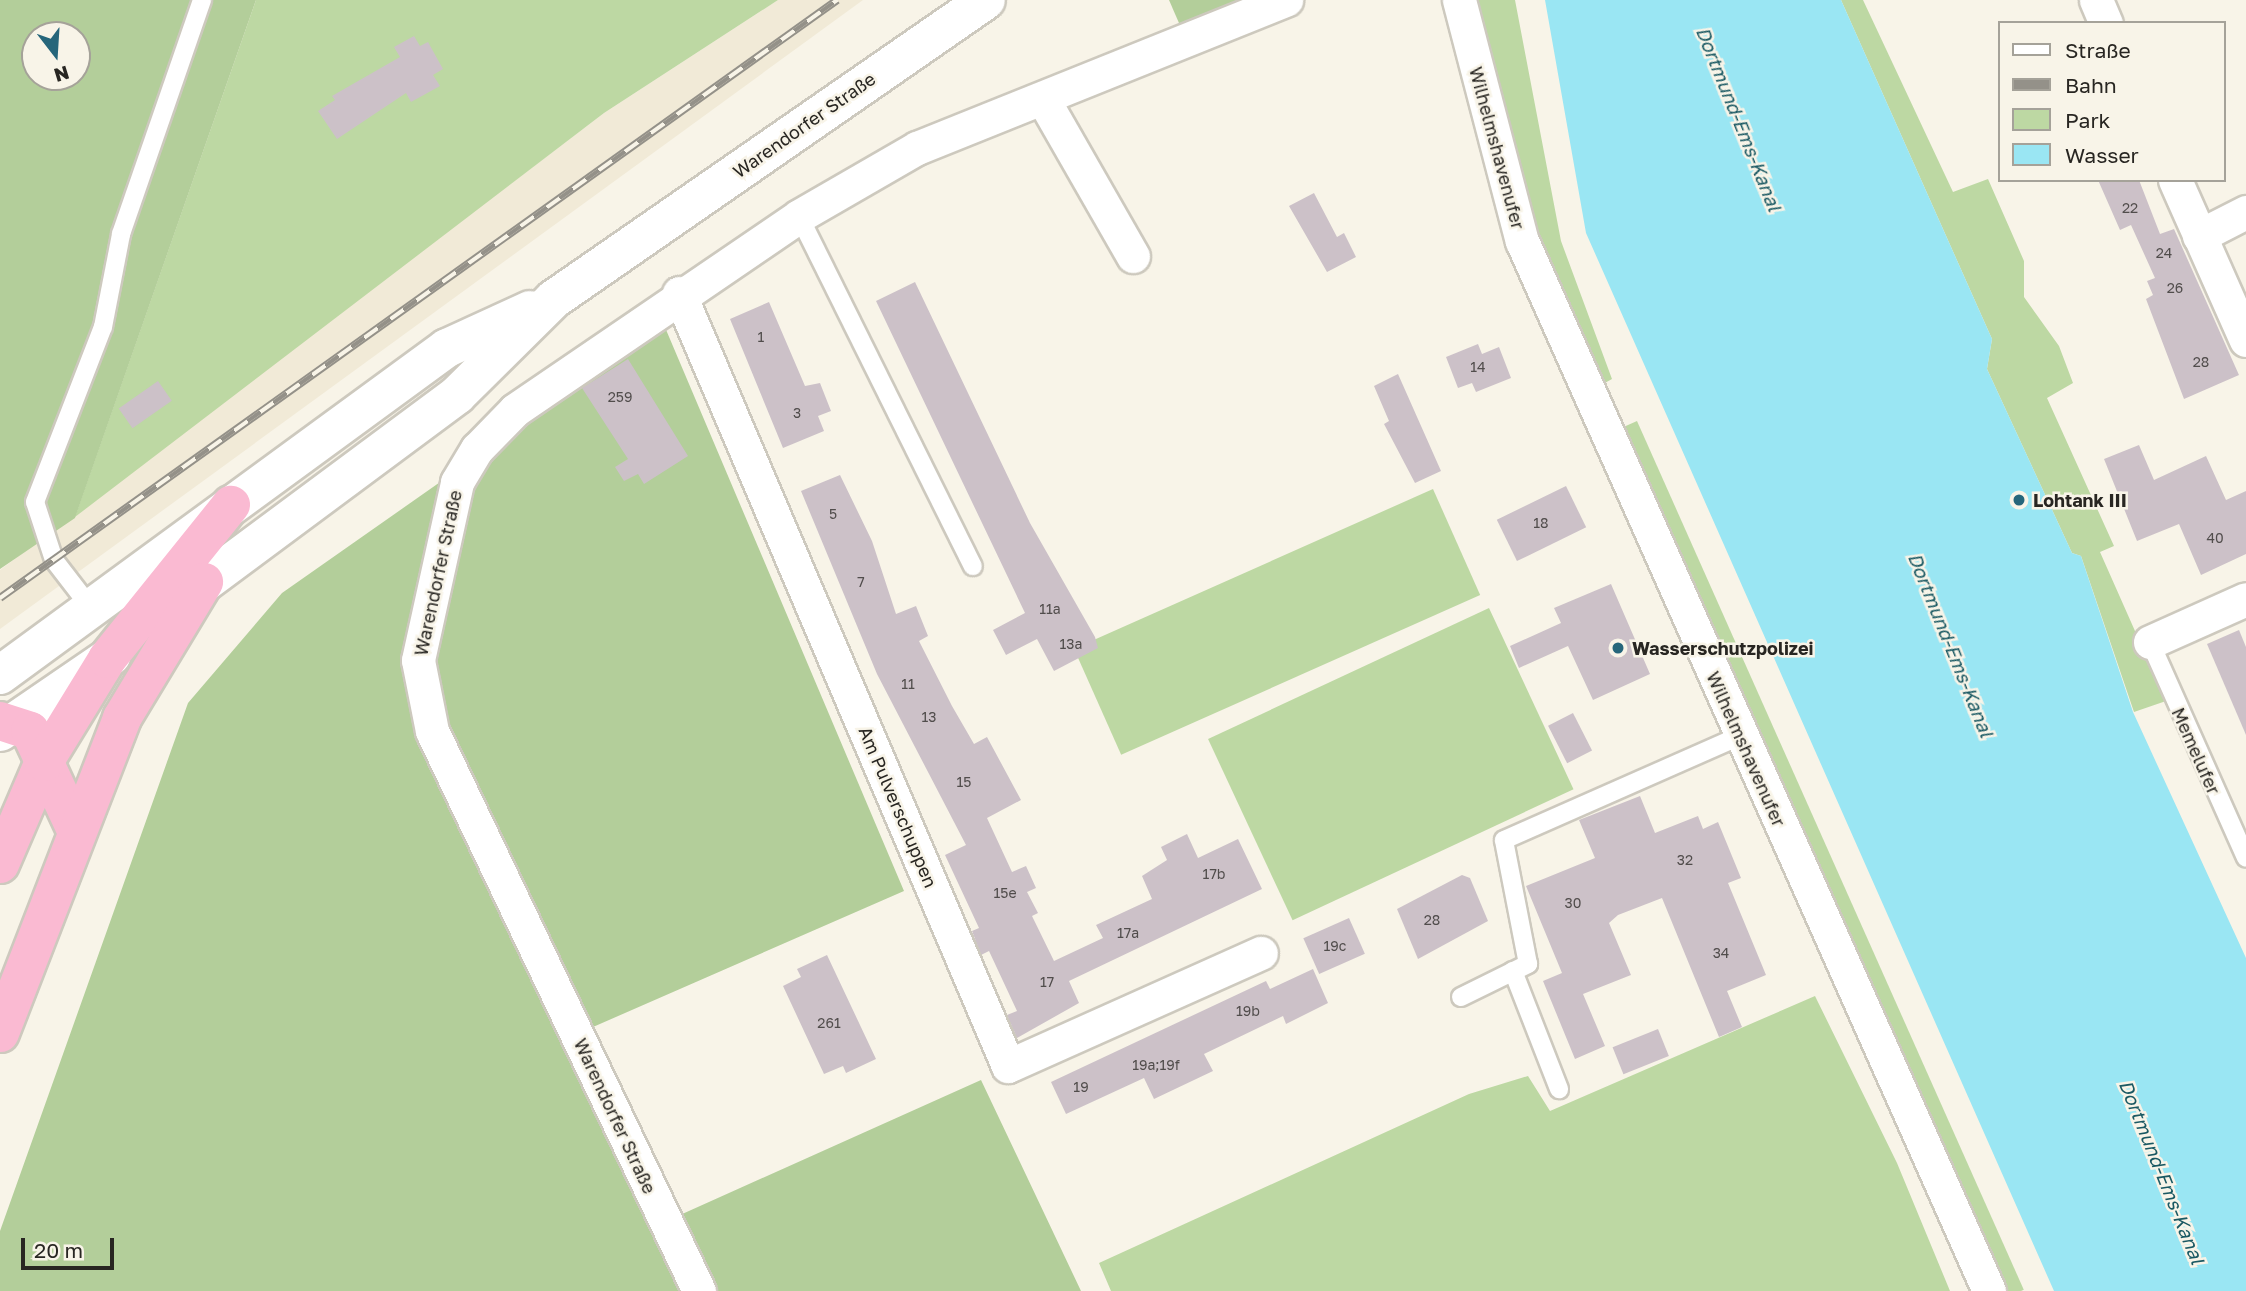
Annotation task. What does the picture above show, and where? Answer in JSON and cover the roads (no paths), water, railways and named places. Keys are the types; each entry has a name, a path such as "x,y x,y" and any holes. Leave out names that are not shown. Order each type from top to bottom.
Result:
{"highway":[{"path":"0,864 44,762 107,659 220,527 231,505"},
{"path":"0,1033 75,828 122,718 204,582"},
{"path":"4,725 30,731 75,828"}],"main road":[{"name":"Warendorfer Straße","path":"4,725 107,659 204,582 457,395 554,299 986,0"},
{"name":"Warendorfer Straße","path":"0,675 447,348 554,299"}],"street":[{"name":"Warendorfer Straße","path":"699,1291 432,731 418,660 457,482 477,449 515,410 679,293 799,216 917,148 1286,0"},
{"name":"Wilhelmshavenufer","path":"1459,0 1522,241 1989,1291"},
{"path":"2096,0 2105,21"},
{"path":"1043,99 1133,256"},
{"path":"2176,182 2246,340"},
{"path":"2199,236 2246,212"},
{"name":"Am Pulverschuppen","path":"679,293 1008,1066 1261,953"},
{"path":"2150,642 2246,599"}],"lane":[{"path":"91,608 54,560 35,502 99,339 121,234 202,0"},
{"path":"799,216 973,566"},
{"name":"Memelufer","path":"2150,642 2246,858"},
{"path":"1461,997 1528,964 1504,840 1740,736"},
{"path":"1513,971 1559,1089"}],"water":[{"name":"Dortmund-Ems-Kanal","path":"1545,0 1841,0 1992,339 1987,369 2072,553 2081,556 2133,712 2246,958 2246,1291 2054,1291 1586,233"}],"railway":[{"path":"0,598 837,0"}],"place":[{"name":"Lohtank III","path":"2019,500"},
{"name":"Wasserschutzpolizei","path":"1618,648"}]}
